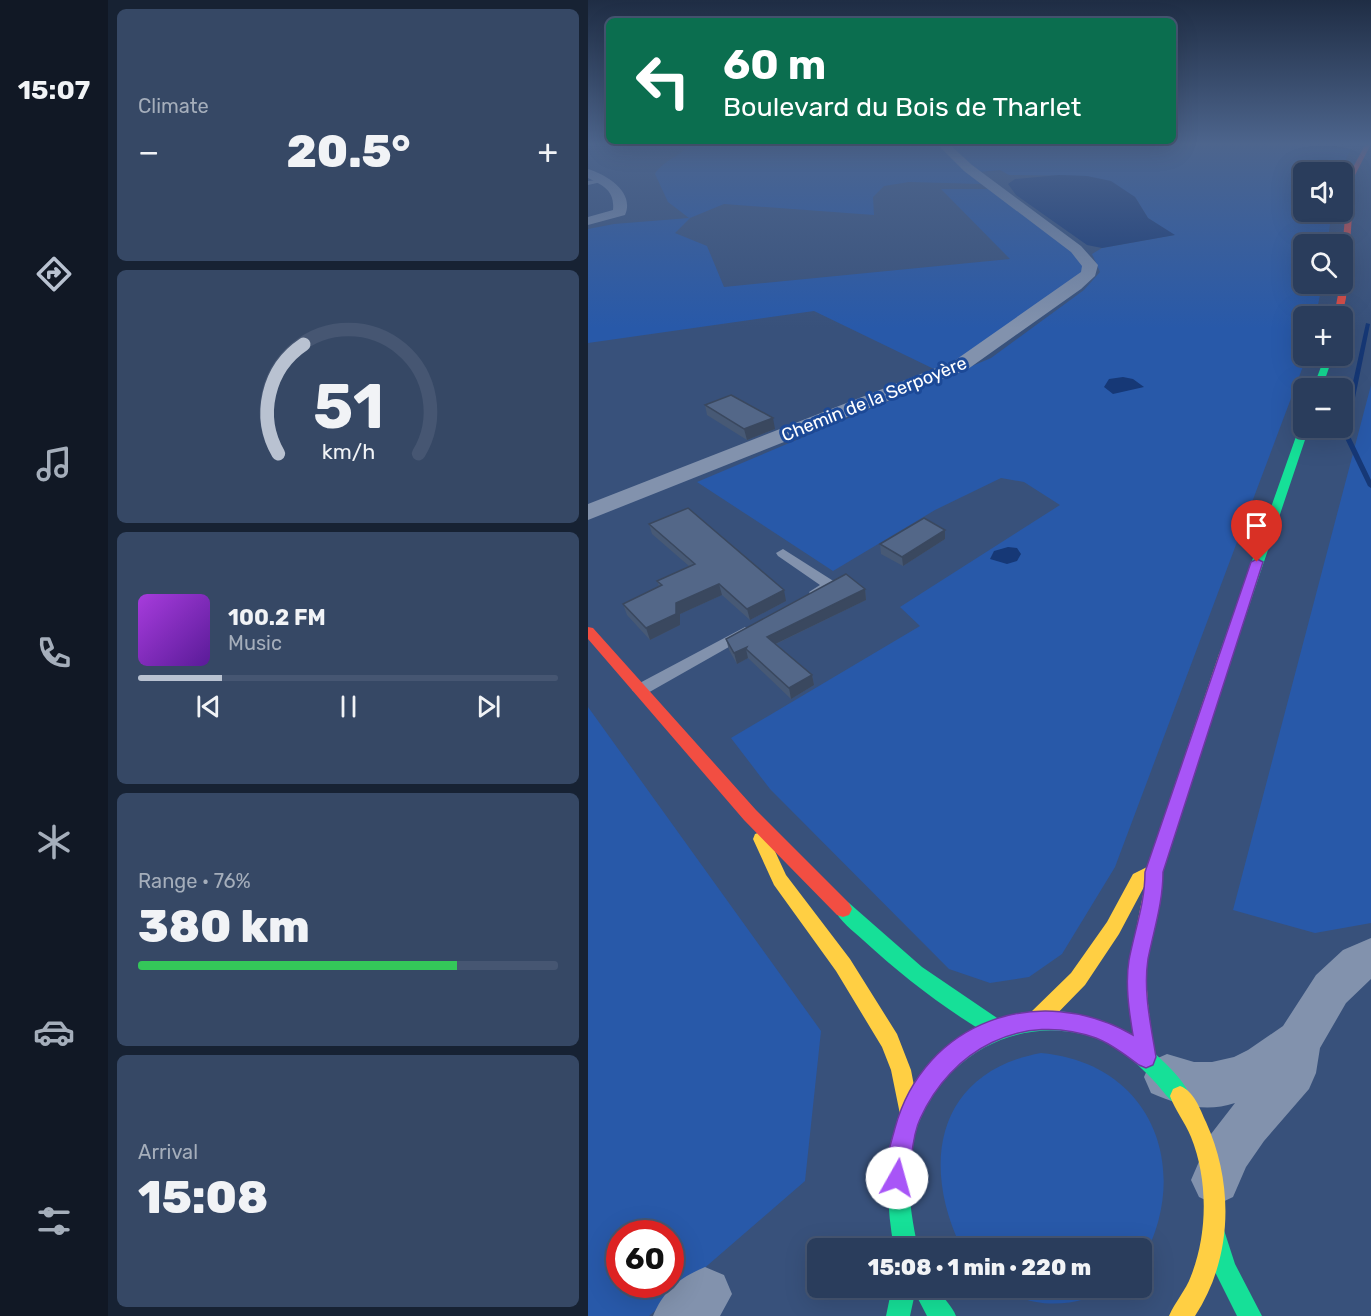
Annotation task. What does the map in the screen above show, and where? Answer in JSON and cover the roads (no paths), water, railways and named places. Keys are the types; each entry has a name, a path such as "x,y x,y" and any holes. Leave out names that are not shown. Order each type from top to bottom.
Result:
{"main road":[{"path":"1340,306 1350,204"},
{"path":"1156,1067 1138,1007 1138,962 1154,897 1154,872 1180,788 1301,438"},
{"path":"588,631 750,815 887,953 941,995 995,1028"},
{"path":"750,815 780,880 843,965 890,1041 901,1070 909,1117"},
{"path":"1037,1020 1078,978 1113,928 1139,879 1154,872"},
{"path":"904,1238 897,1210 897,1162 909,1117 930,1078 960,1048 995,1028 1021,1021 1037,1020 1074,1022 1101,1029 1124,1041 1156,1067 1195,1120 1203,1140 1214,1185 1214,1232 1202,1281 1181,1316"},
{"path":"1214,1232 1225,1268 1250,1316"},
{"path":"898,1316 902,1298"},
{"path":"930,1298 944,1316"}],"street":[{"path":"588,221 620,212 620,204"},
{"name":"Chemin de la Serpoyère","path":"588,513 961,365 1075,286 1089,273 1089,265 1076,249 1017,204"},
{"path":"1214,1185 1228,1151 1247,1124 1293,1073 1299,1042 1331,989 1358,964 1371,957"},
{"path":"1156,1067 1199,1085 1227,1083 1262,1068 1299,1042"}],"lane":[{"path":"783,553 830,585 800,601"},
{"path":"640,690 760,623"}],"waterway":[{"path":"1368,324 1345,432 1371,486"}]}
